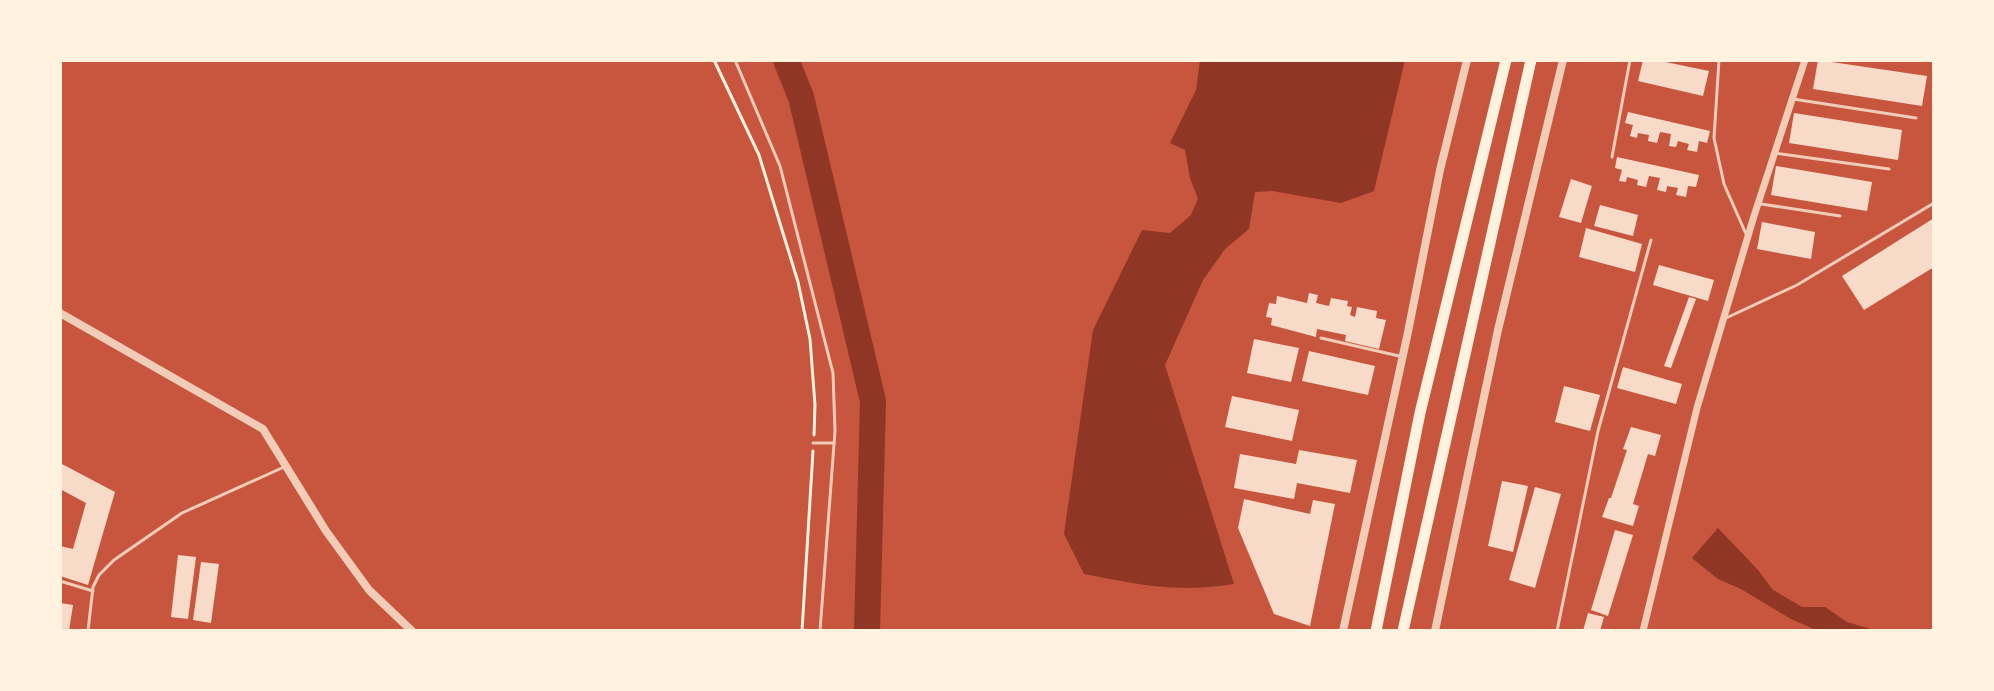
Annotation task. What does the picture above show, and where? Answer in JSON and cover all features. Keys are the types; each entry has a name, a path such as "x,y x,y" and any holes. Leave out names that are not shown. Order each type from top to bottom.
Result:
{"highway":[{"path":"1376,631 1420,413 1506,60"},
{"path":"1403,631 1531,60"}],"street":[{"path":"1343,631 1440,170 1467,60"},
{"path":"1435,631 1498,330 1563,60"},
{"path":"1643,631 1697,408 1805,60"},
{"path":"60,313 263,429 326,531 369,590 412,631"}],"lane":[{"path":"735,60 780,166 833,373 834,443 820,631"},
{"path":"1612,157 1630,60"},
{"path":"1719,60 1714,138 1724,184 1748,238"},
{"path":"1792,99 1916,118"},
{"path":"1775,153 1889,169"},
{"path":"1723,320 1797,285 1934,203"},
{"path":"1758,204 1840,216"},
{"path":"1557,631 1598,431 1651,240"},
{"path":"1321,338 1403,357"},
{"path":"813,443 834,443"},
{"path":"88,631 93,591 99,575 114,560 182,513 288,465"},
{"path":"60,581 93,591"}],"path":[{"path":"714,60 759,155 798,282 810,339 815,405 802,631"}],"shaded area":[{"path":"1200,60 1405,60 1374,191 1341,203 1272,191 1255,192 1249,229 1225,249 1203,280 1165,365 1234,584 1176,588 1084,574 1064,534 1093,330 1142,230 1170,233 1191,215 1198,199 1185,150 1170,143 1196,90"},
{"path":"1718,528 1773,590 1802,607 1825,607 1847,622 1877,631 1816,630 1718,579 1692,558"}],"building":[{"path":"1643,60 1709,71 1703,96 1638,81"},
{"path":"1818,60 1927,76 1922,106 1813,89"},
{"path":"1628,112 1710,131 1707,143 1699,141 1697,152 1687,150 1689,144 1678,141 1676,147 1669,146 1671,134 1660,132 1657,143 1648,141 1649,135 1638,133 1637,138 1630,136 1633,125 1625,123"},
{"path":"1794,113 1902,130 1898,160 1789,143"},
{"path":"1617,157 1699,175 1696,187 1688,186 1686,197 1676,195 1678,188 1667,186 1666,192 1657,190 1660,178 1649,176 1646,187 1637,185 1638,180 1627,177 1626,182 1619,181 1622,170 1615,168"},
{"path":"1776,166 1872,182 1867,211 1771,195"},
{"path":"1571,179 1592,186 1581,223 1559,217"},
{"path":"1600,205 1638,215 1633,236 1594,226"},
{"path":"1934,218 1934,267 1864,310 1842,276"},
{"path":"1762,222 1815,232 1811,259 1757,249"},
{"path":"1586,228 1642,244 1635,272 1579,257"},
{"path":"1659,265 1714,280 1708,301 1653,285"},
{"path":"1309,293 1318,295 1316,303 1329,306 1331,298 1348,301 1347,306 1352,307 1350,315 1355,317 1357,307 1377,311 1376,318 1386,320 1379,349 1345,341 1346,335 1317,329 1316,337 1271,325 1272,318 1266,317 1269,303 1276,304 1277,296 1307,303"},
{"path":"1689,297 1696,299 1671,368 1664,366"},
{"path":"1254,339 1299,348 1291,382 1247,373"},
{"path":"1309,351 1375,366 1368,395 1302,381"},
{"path":"1623,367 1682,384 1676,404 1617,388"},
{"path":"1564,386 1600,395 1590,431 1555,422"},
{"path":"1232,396 1299,410 1292,441 1225,427"},
{"path":"1631,427 1661,435 1655,456 1648,454 1633,504 1639,506 1633,526 1602,517 1627,450 1623,449"},
{"path":"1299,450 1357,460 1350,493 1297,483 1294,499 1234,488 1240,454 1296,464"},
{"path":"60,463 115,492 88,585 60,576 60,546 73,549 86,503 60,489"},
{"path":"1502,481 1528,486 1513,552 1488,546"},
{"path":"1535,487 1561,494 1535,588 1509,580"},
{"path":"1244,499 1310,514 1313,500 1335,504 1310,626 1274,614 1238,528"},
{"path":"1615,530 1633,535 1608,616 1591,610"},
{"path":"178,555 196,557 188,619 171,617"},
{"path":"201,562 219,564 211,623 193,620"},
{"path":"60,603 73,605 69,631 60,631"},
{"path":"1588,613 1604,617 1600,631 1583,631"}],"waterway":[{"path":"786,60 801,97 873,401 867,631"}]}
